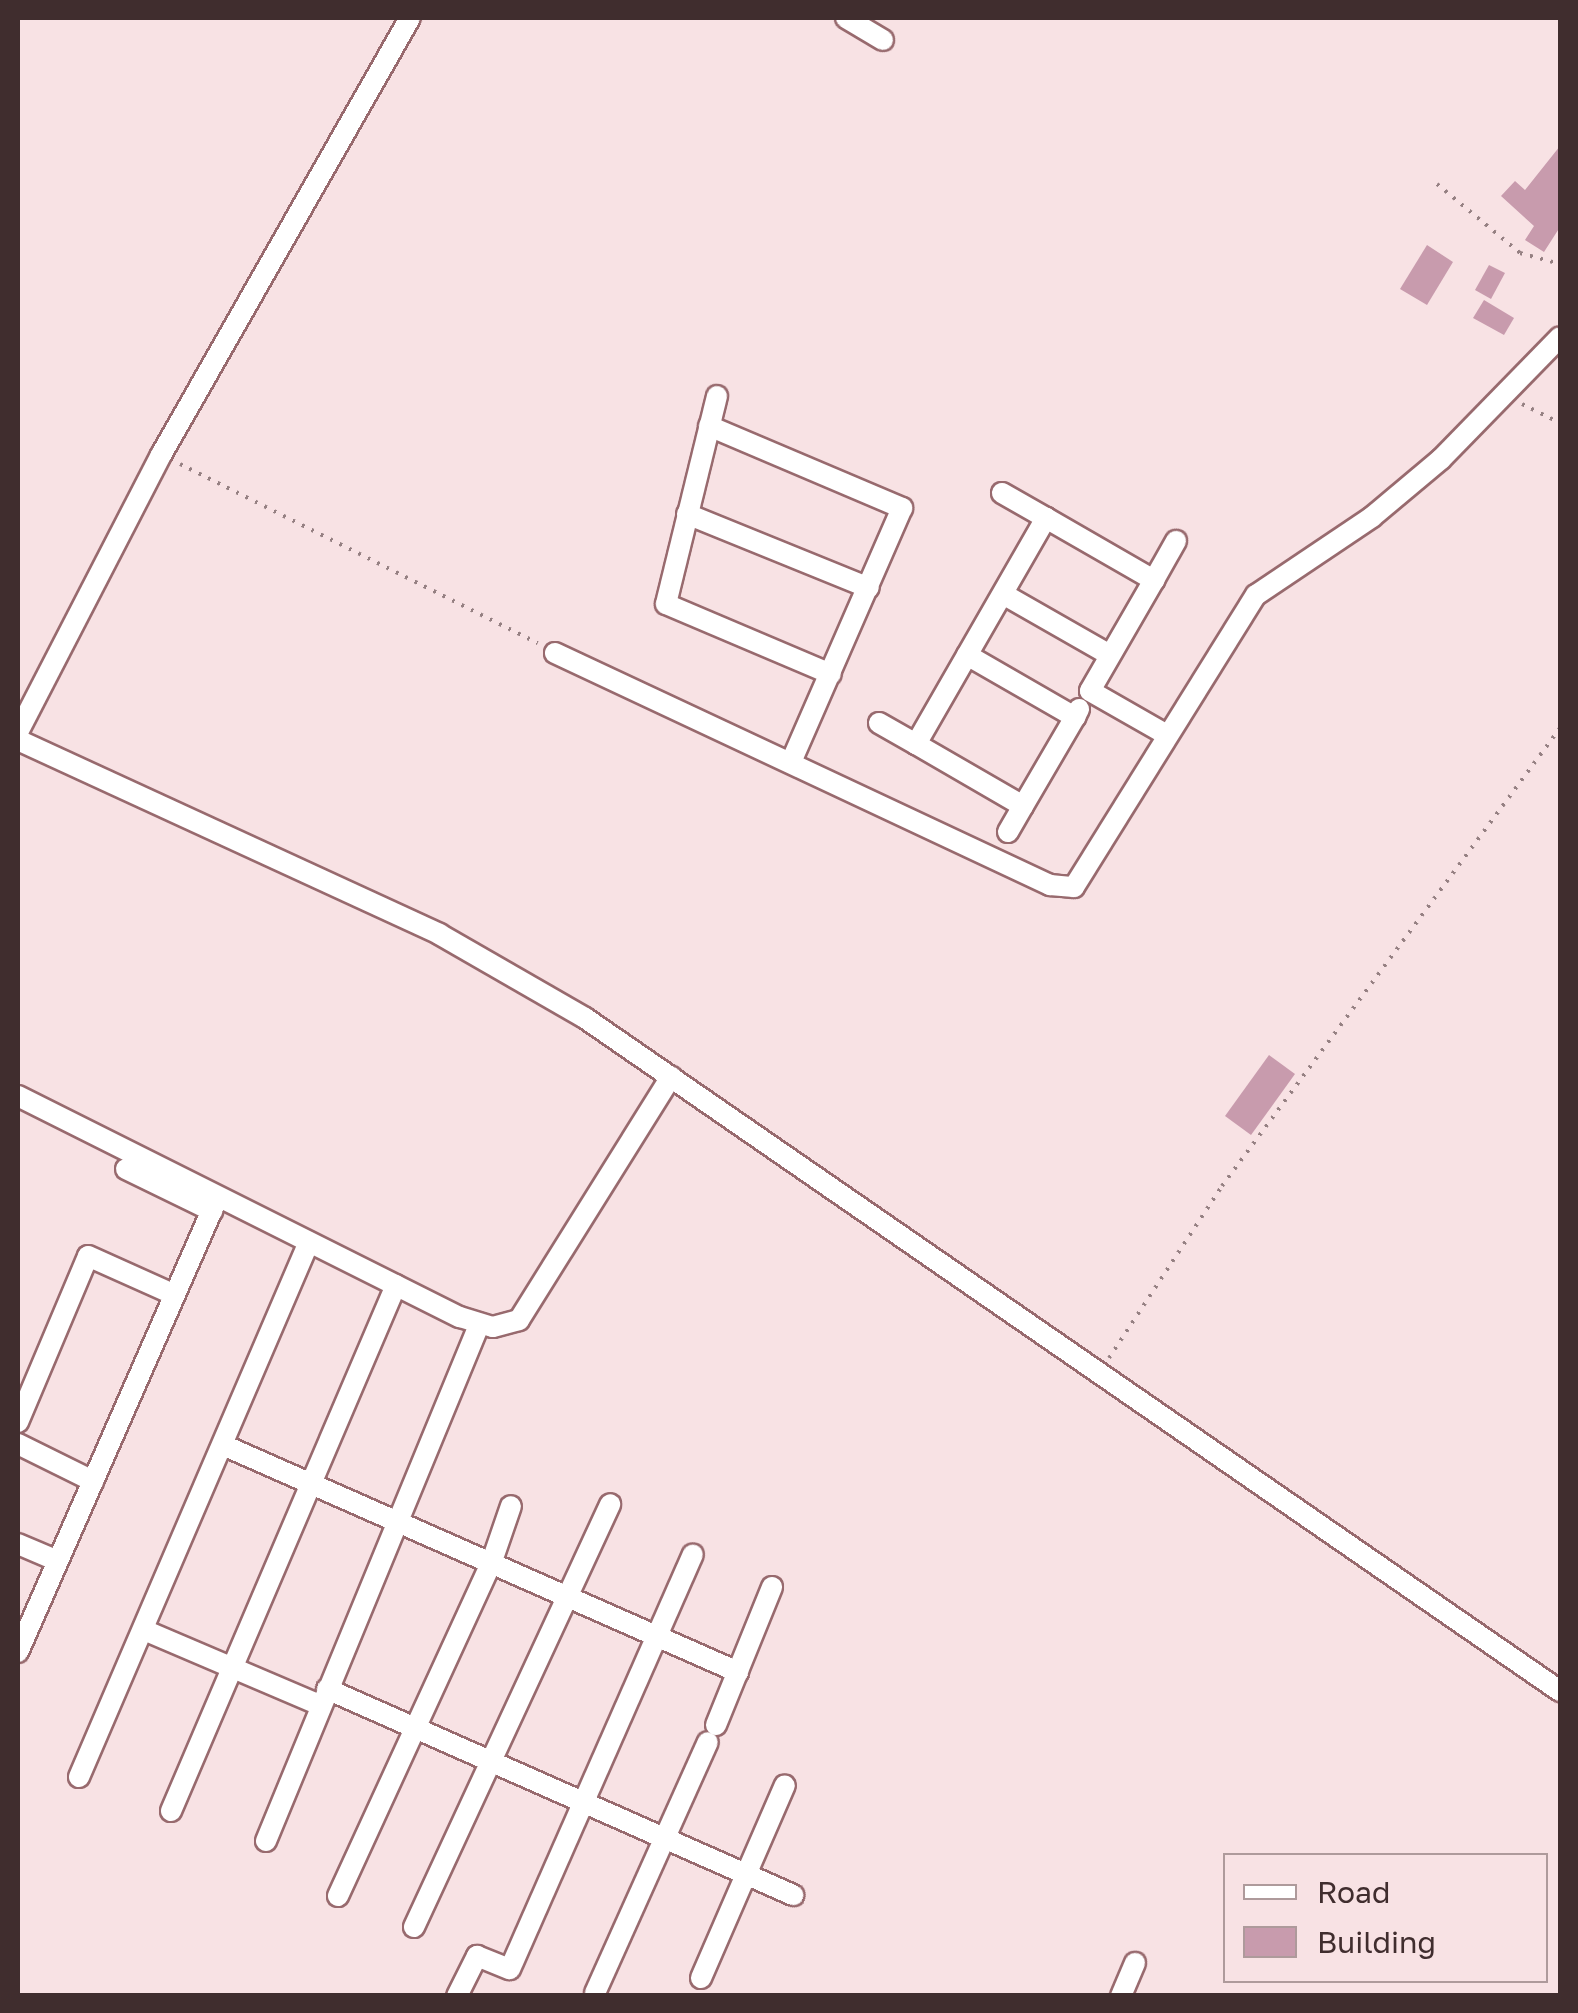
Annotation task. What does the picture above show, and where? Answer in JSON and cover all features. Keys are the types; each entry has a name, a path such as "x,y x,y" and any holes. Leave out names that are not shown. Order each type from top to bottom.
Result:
{"street":[{"path":"18,732 161,455 410,18"},
{"path":"846,18 883,40"},
{"path":"555,653 792,760 1050,885 1080,884 1167,735 1256,596 1372,517 1505,395 1560,337"},
{"path":"717,396 666,604 831,674"},
{"path":"709,426 898,502 902,511 792,760"},
{"path":"1002,493 1154,580"},
{"path":"687,514 869,588"},
{"path":"916,744 1046,518"},
{"path":"1008,832 1176,541"},
{"path":"1003,594 1110,656"},
{"path":"967,656 1075,717"},
{"path":"1090,691 1167,735"},
{"path":"879,723 1023,806"},
{"path":"18,740 439,934 585,1018 1560,1691"},
{"path":"126,1168 309,1242 479,1325 520,1320 670,1077"},
{"path":"18,1096 215,1204"},
{"path":"18,1648 215,1204"},
{"path":"79,1777 309,1242"},
{"path":"18,1422 88,1256 175,1295"},
{"path":"171,1811 396,1285"},
{"path":"266,1840 479,1325"},
{"path":"18,1444 93,1481"},
{"path":"223,1445 738,1672"},
{"path":"414,1927 610,1504"},
{"path":"338,1896 491,1564 511,1506"},
{"path":"18,1544 58,1561"},
{"path":"457,1996 477,1956 510,1970 579,1800 694,1555"},
{"path":"595,1992 712,1734 772,1587"},
{"path":"144,1630 232,1668 414,1727 793,1895"},
{"path":"701,1978 784,1785"},
{"path":"1121,1996 1135,1963"}],"path":[{"path":"1437,184 1520,253 1560,264"},
{"path":"1505,395 1560,423"},
{"path":"161,455 555,653"},
{"path":"1100,1372 1222,1186 1560,728"}],"building":[{"path":"1560,146 1560,227 1544,252 1525,240 1534,226 1501,196 1515,181 1525,190"},
{"path":"1427,245 1453,262 1427,305 1400,289"},
{"path":"1489,265 1505,273 1491,299 1475,290"},
{"path":"1484,300 1514,318 1504,335 1473,318"},
{"path":"1269,1055 1295,1074 1251,1135 1225,1116"}]}
